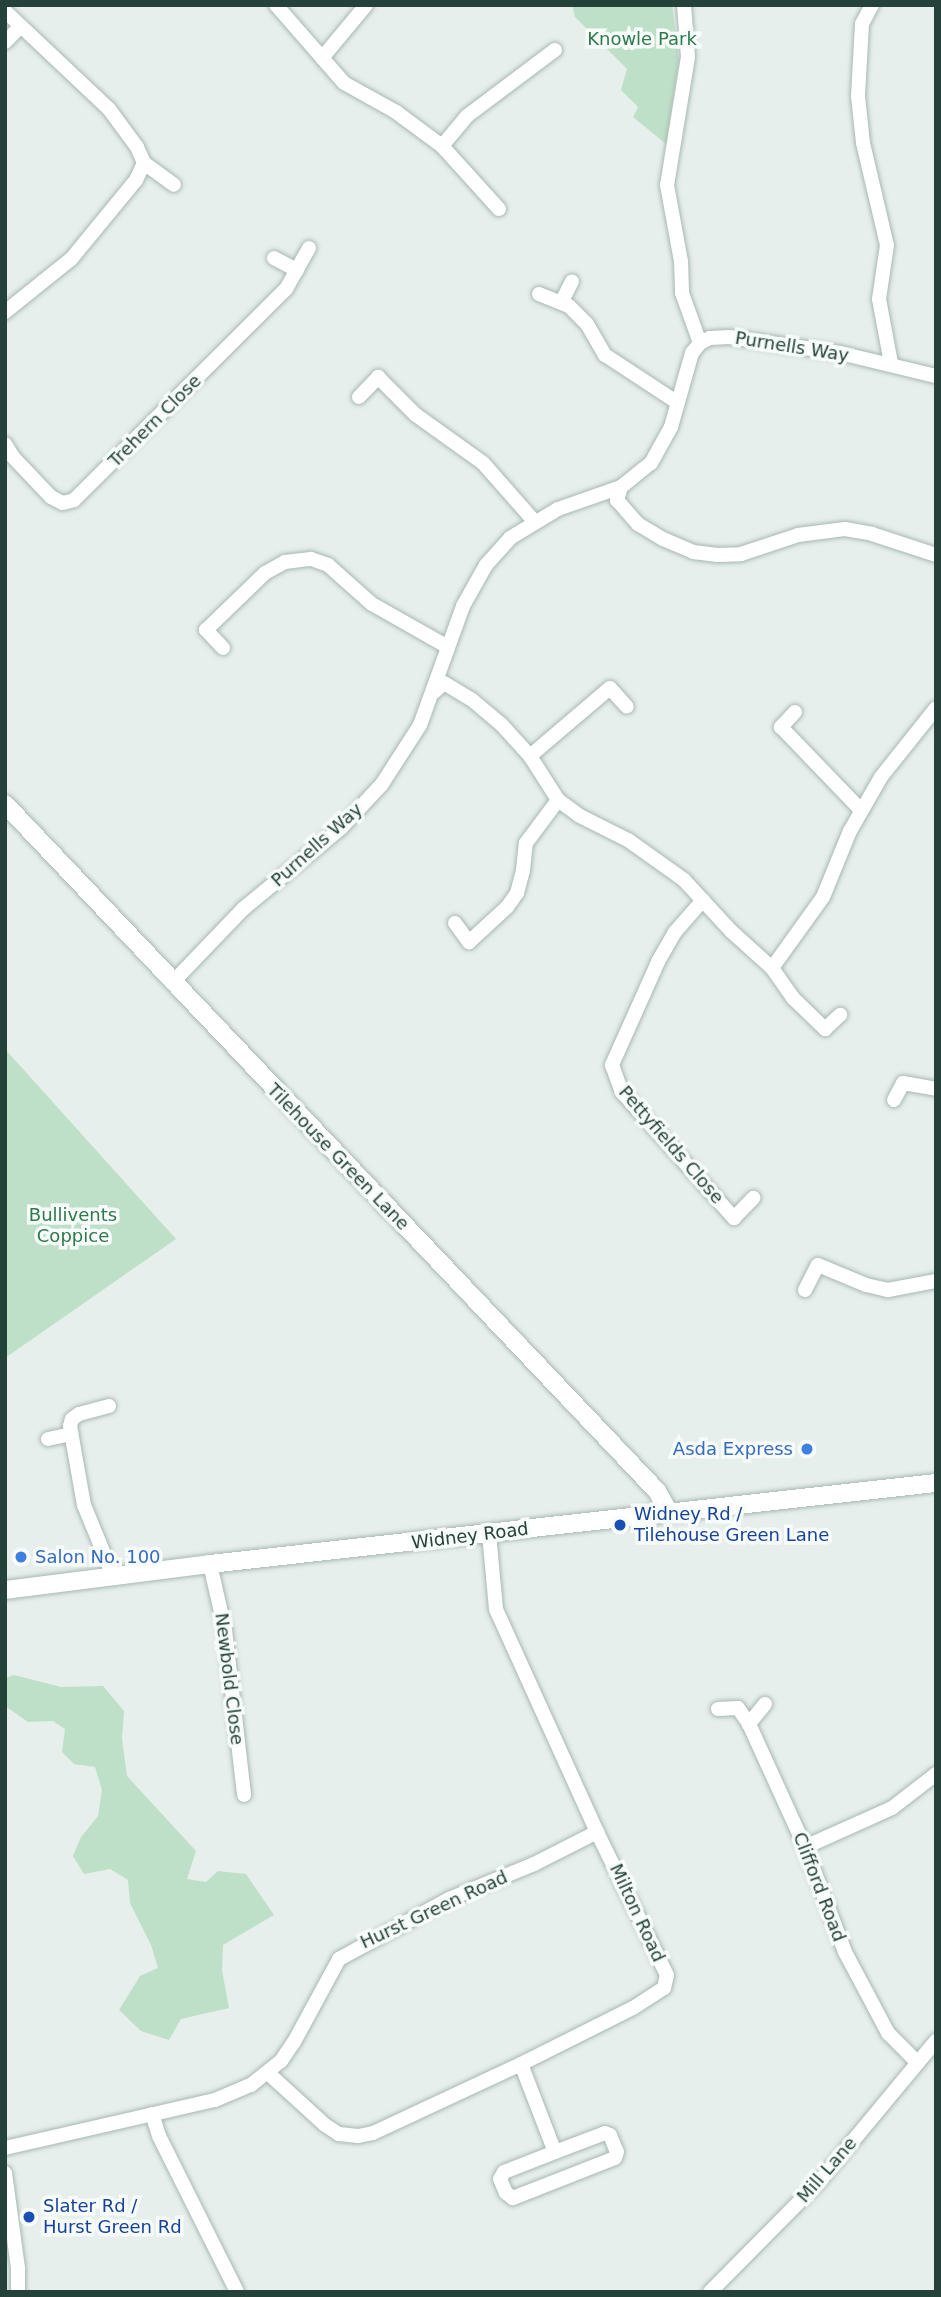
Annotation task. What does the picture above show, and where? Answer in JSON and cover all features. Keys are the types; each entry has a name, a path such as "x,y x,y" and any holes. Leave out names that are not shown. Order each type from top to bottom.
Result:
{"street":[{"path":"276,5 344,83 396,111 442,146 499,209"},
{"path":"322,58 366,5"},
{"path":"684,5 688,57 667,185 681,261 682,293 701,344"},
{"path":"872,5 862,24 858,96 863,143 887,245 879,299 891,363"},
{"path":"5,11 109,109 137,147 144,163 174,185"},
{"path":"5,42 20,27"},
{"path":"442,146 467,116 555,50"},
{"path":"5,312 71,259 122,193 136,180 144,163"},
{"name":"Trehern Close","path":"5,444 13,457 51,497 63,503 74,500 286,289 309,248"},
{"path":"274,257 297,270"},
{"path":"562,301 572,281"},
{"path":"539,294 562,301 587,324 605,355 678,403"},
{"name":"Purnells Way","path":"172,983 243,909 360,808 399,760 420,725 434,692 454,625 486,565 510,538 558,509 621,487 638,476 661,450 692,353 701,344 710,338 729,337 891,363 936,376"},
{"path":"359,397 379,377 416,415 483,463 535,522"},
{"path":"621,487 617,500 638,524 693,552 741,554 798,534 826,529 872,534 936,555"},
{"path":"223,648 206,631 265,573 285,562 311,559 328,565 372,604 448,647"},
{"path":"434,692 444,683 471,699 501,724 530,756 558,800 580,816 628,840 684,880 730,931 772,968 793,998 825,1030 840,1015"},
{"path":"530,756 610,688 627,707"},
{"path":"772,968 823,897 861,810 881,777 936,708"},
{"path":"795,712 781,727 861,810"},
{"path":"455,923 469,942 507,907 517,893 526,843 558,800"},
{"name":"Tilehouse Green Lane","path":"6,807 657,1491 668,1511"},
{"name":"Pettyfields Close","path":"703,900 675,932 658,962 612,1065 622,1092 734,1218 753,1198"},
{"path":"894,1100 903,1083 936,1090"},
{"path":"805,1290 818,1265 866,1285 888,1290 936,1281"},
{"path":"110,1406 79,1414 72,1419 71,1434 84,1505 114,1578"},
{"path":"48,1439 71,1434"},
{"name":"Widney Road","path":"5,1590 668,1511 936,1483"},
{"name":"Milton Road","path":"268,2073 325,2125 339,2134 358,2136 373,2133 521,2064 633,2008 664,1988 667,1975 597,1832 496,1609 489,1534"},
{"name":"Newbold Close","path":"210,1564 225,1630 244,1795"},
{"path":"718,1709 738,1708 749,1724 765,1704"},
{"name":"Clifford Road","path":"749,1724 805,1847 845,1952 888,2033 918,2063"},
{"path":"805,1847 892,1808 936,1774"},
{"name":"Hurst Green Road","path":"5,2148 215,2100 251,2085 268,2073 294,2042 339,1959 449,1899 534,1864 597,1832"},
{"name":"Mill Lane","path":"709,2292 818,2183 936,2041"},
{"path":"521,2064 555,2152"},
{"path":"152,2114 164,2146 237,2292"},
{"path":"604,2133 610,2135 617,2151 615,2158 513,2197 506,2193 500,2179 504,2172 555,2152 604,2133"},
{"path":"5,2174 12,2268 18,2292"}],"green space":[{"name":"Knowle Park","path":"572,5 672,5 679,60 666,144 633,117 638,107 621,90 627,69 575,17"},
{"name":"Bullivents Coppice","path":"5,1049 176,1239 5,1358"},
{"path":"14,1675 61,1687 103,1686 124,1711 122,1739 127,1776 196,1851 187,1879 206,1882 218,1871 246,1874 274,1915 223,1945 222,1970 229,2008 181,2019 169,2040 141,2031 119,2010 140,1976 158,1968 151,1945 130,1903 128,1880 110,1869 84,1874 73,1856 81,1837 98,1816 102,1790 95,1767 74,1764 62,1752 65,1729 53,1721 28,1722 5,1706 5,1678"}],"place":[{"name":"Asda Express","path":"807,1449"},
{"name":"Widney Rd / Tilehouse Green Lane","path":"620,1525"},
{"name":"Salon No. 100","path":"21,1557"},
{"name":"Slater Rd / Hurst Green Rd","path":"29,2217"}]}
